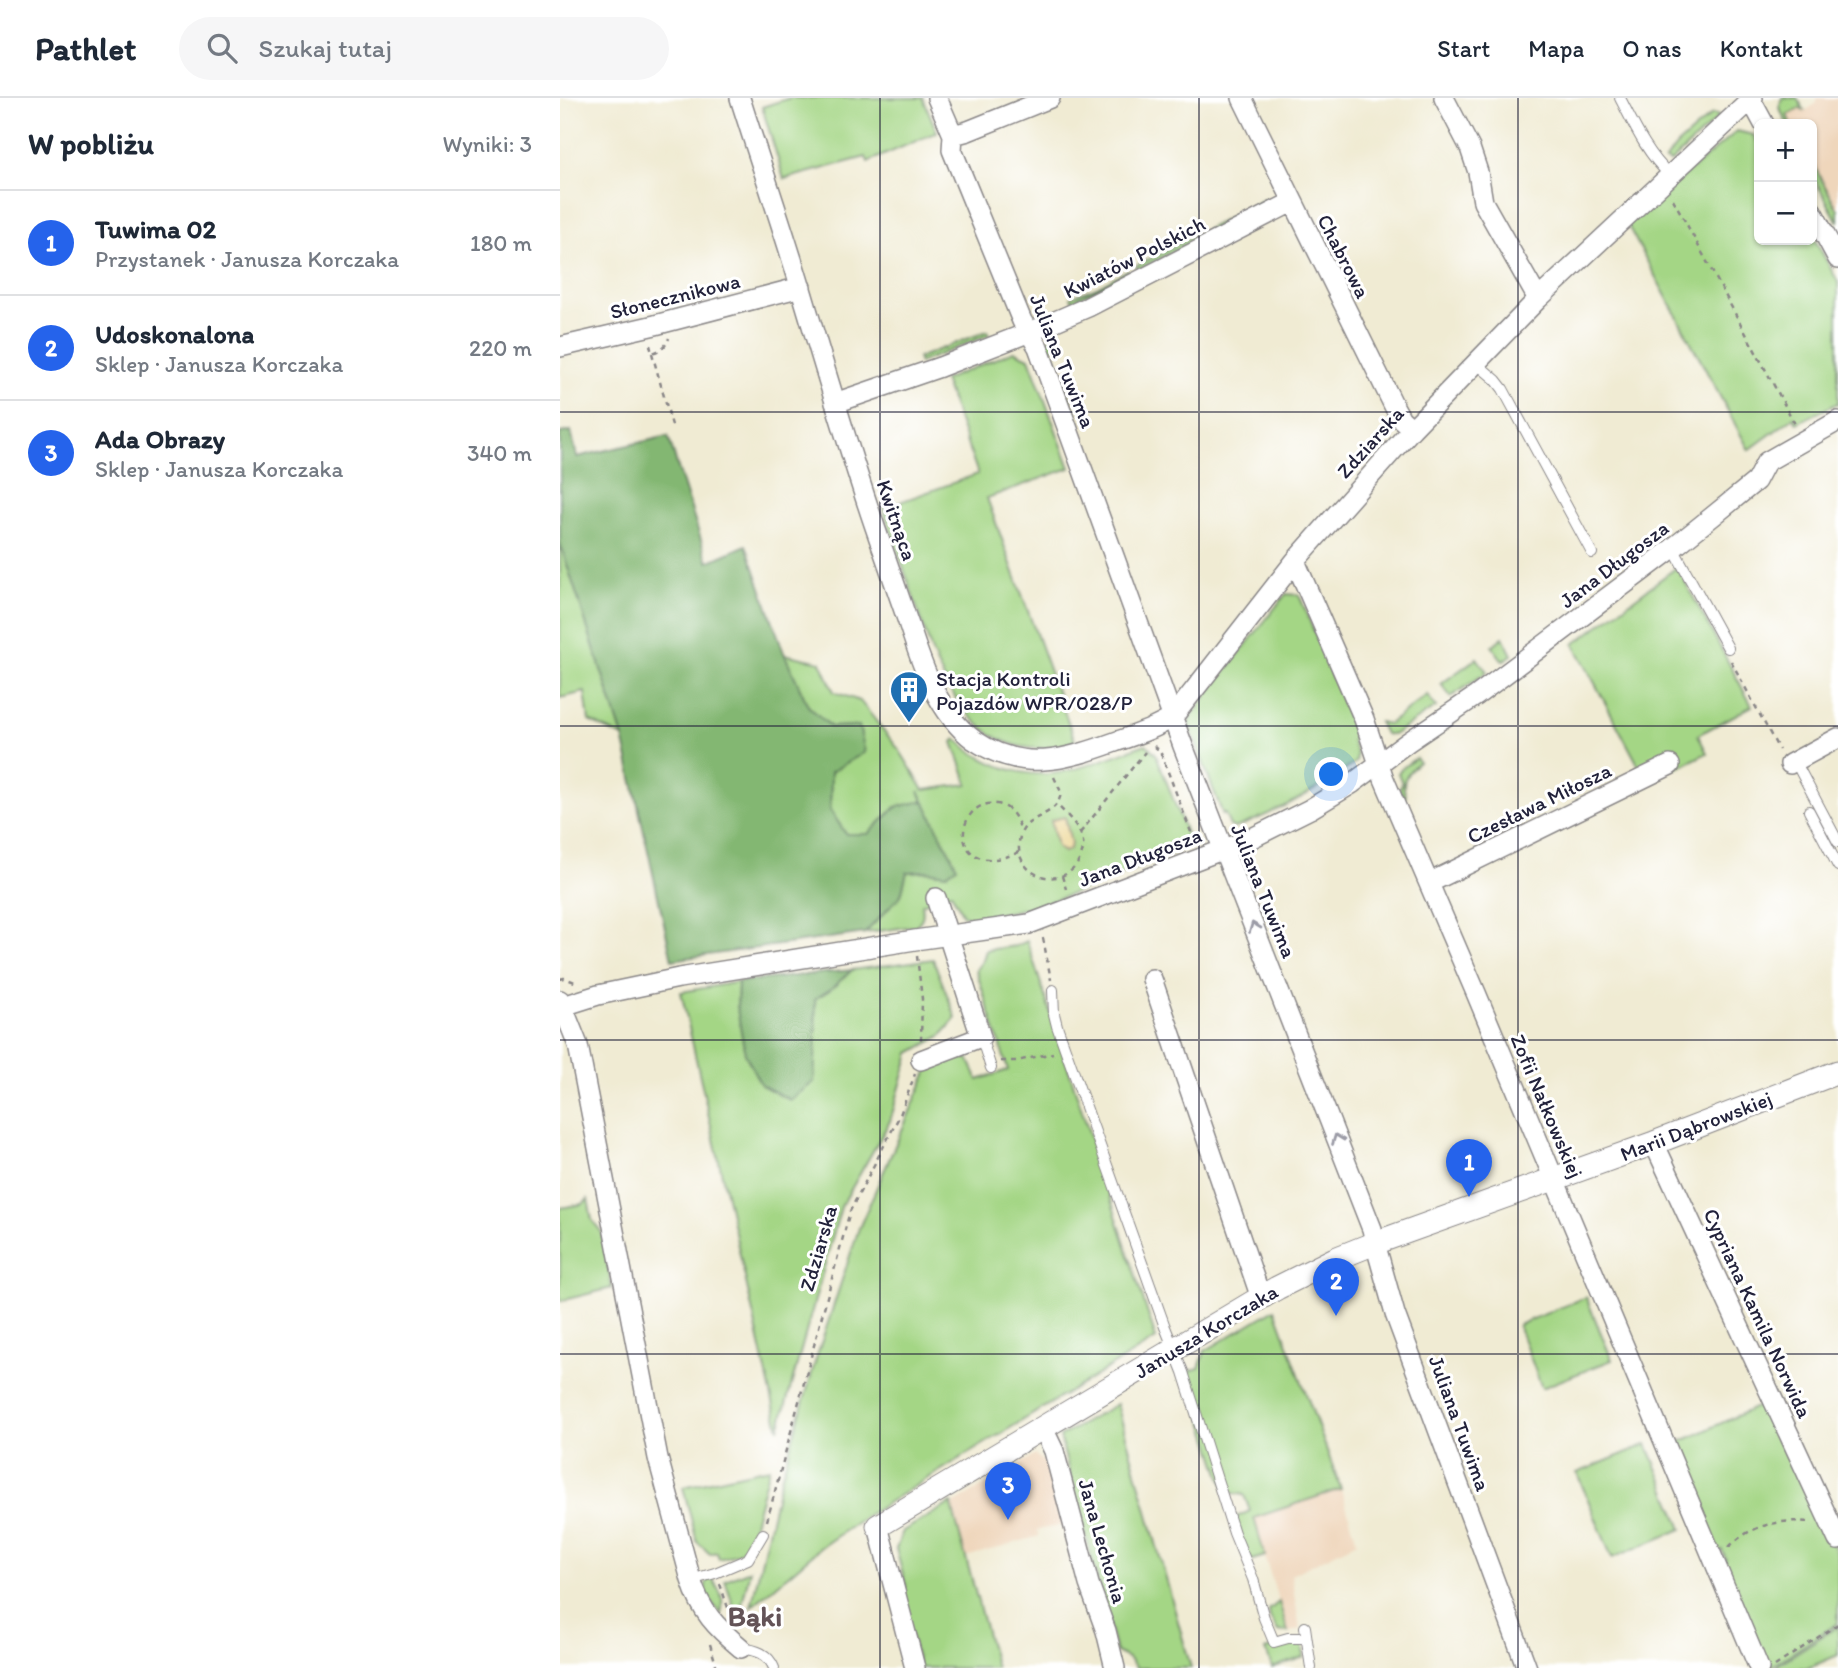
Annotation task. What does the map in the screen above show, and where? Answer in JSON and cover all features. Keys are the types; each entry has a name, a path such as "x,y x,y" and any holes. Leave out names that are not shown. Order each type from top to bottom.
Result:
{"street":[{"name":"Kwitnąca","path":"740,98 866,499 927,675 942,704 964,732 1000,754 1019,760 1041,761 1079,755 1146,731 1173,717"},
{"path":"937,98 953,135 1050,98"},
{"name":"Chabrowa","path":"1242,98 1399,416 1412,429"},
{"path":"1444,98 1470,148 1483,202 1538,299"},
{"path":"1751,99 1761,119"},
{"name":"Zdziarska","path":"1173,717 1296,561 1412,429 1538,299 1751,99"},
{"name":"Juliana Tuwima","path":"953,135 952,150 1022,321 1038,347 1223,849 1362,1202 1395,1314 1527,1668"},
{"name":"Kwiatów Polskich","path":"835,403 940,368 1030,332 1114,295 1292,202"},
{"path":"1817,220 1838,259"},
{"name":"Słonecznikowa","path":"560,347 655,326 801,287"},
{"name":"Jana Długosza","path":"561,1004 679,978 1029,923 1248,840 1310,809 1353,783 1487,688 1673,548 1756,481 1766,462 1838,421"},
{"name":"Zofii Nałkowskiej","path":"1296,561 1364,719 1389,793 1759,1668"},
{"path":"1793,762 1838,738"},
{"name":"Czesława Miłosza","path":"1429,883 1670,765"},
{"path":"920,1060 981,1037 936,898"},
{"path":"1153,979 1261,1298"},
{"path":"561,1004 578,1045 658,1458 691,1580 697,1599 710,1619 741,1647"},
{"name":"Marii Dąbrowskiej","path":"1553,1179 1838,1072"},
{"name":"Cypriana Kamila Norwida","path":"1654,1143 1834,1531"},
{"name":"Janusza Korczaka","path":"878,1526 1261,1298 1335,1259 1553,1179"},
{"name":"Jana Lechonia","path":"1042,1428 1054,1451 1089,1584 1106,1631 1115,1668"},
{"path":"878,1526 915,1668"}],"lane":[{"path":"1620,98 1650,153 1670,174"},
{"path":"1476,363 1503,389 1592,553"},
{"path":"1673,548 1728,648"},
{"path":"1793,762 1838,842"},
{"path":"1810,811 1838,866"},
{"path":"1053,990 1054,1014 1066,1050 1183,1372 1234,1533 1258,1591 1264,1618 1274,1642 1306,1632 1311,1668"},
{"path":"981,1037 990,1069"},
{"path":"691,1580 748,1559 763,1534"},
{"path":"741,1647 764,1654 774,1668"}],"path":[{"path":"1673,199 1795,426"},
{"path":"652,353 673,429"},
{"path":"1728,648 1730,659 1780,751 1793,762"},
{"path":"1080,833 1151,743 1160,751 1191,832 1188,847"},
{"path":"1021,831 1030,821 1057,805 1061,792 1052,775"},
{"path":"1019,852 995,860 982,859 972,853 964,831 970,814 980,806 990,804 1001,805 1010,810 1017,818 1021,831 1019,852 1024,864 1033,872 1050,878 1062,876 1074,869 1084,848 1080,833 1057,805"},
{"path":"1062,876 1069,897"},
{"path":"1042,933 1053,990"},
{"name":"Zdziarska","path":"763,1534 850,1211 900,1115 920,1060 922,999 917,955"},
{"path":"560,973 562,979"},
{"path":"1001,1061 1017,1061 1066,1050"},
{"path":"1715,1562 1736,1540 1772,1523 1796,1521 1834,1531"},
{"path":"1773,1668 1838,1624"}],"shaded area":[{"path":"1816,98 1838,98 1838,210 1817,171 1817,119 1788,119 1787,116 1800,107 1805,111 1817,103"},
{"path":"1035,1455 1047,1464 1063,1525 1037,1530 1039,1536 966,1557 952,1505"},
{"path":"1341,1489 1357,1542 1291,1575 1300,1630 1288,1632 1253,1518"}],"green space":[{"path":"790,98 923,98 937,132 868,162 866,157 784,179 762,107"},
{"path":"1782,98 1797,98 1805,111 1800,108 1787,115 1789,119 1785,119 1780,105"},
{"path":"1712,114 1719,117 1671,162 1665,160 1677,145"},
{"path":"1737,131 1753,135 1754,245 1817,243 1838,282 1838,403 1797,423 1794,417 1749,450 1627,224"},
{"path":"1817,171 1838,210 1838,222 1817,183"},
{"path":"1265,199 1267,202 1138,270 1136,266"},
{"path":"1128,270 1130,273 1073,301 1071,297"},
{"path":"987,331 989,335 919,363 918,358"},
{"path":"1059,333 1052,349 1079,424 1077,425 1048,344 1050,338"},
{"path":"1014,351 1029,358 1070,468 987,498 1075,741 1049,747 1025,747 1004,741 985,730 954,696 932,652 883,508 978,474 944,380"},
{"path":"571,431 577,457 668,436 708,562 746,545 784,653 808,706 831,727 859,726 865,752 831,772 830,810 846,834 868,834 896,807 923,801 919,791 957,867 946,874 907,872 901,895 865,933 672,960 623,737 560,543 560,433"},
{"path":"560,543 623,737 589,721 585,692 560,698"},
{"path":"1677,567 1752,706 1698,735 1707,753 1677,768 1642,772 1574,644"},
{"path":"1286,594 1299,595 1302,602 1355,734 1352,741 1357,755 1356,762 1298,799 1235,828 1230,826 1225,814 1223,815 1188,723"},
{"path":"1503,637 1512,655 1503,661 1492,646"},
{"path":"784,654 821,662 834,692 860,701 900,751 924,790 968,784 953,742 956,739 987,761 1011,770 1037,774 1072,770 1146,744 1156,754 1186,833 1183,849 1064,897 1014,911 979,917 966,916 951,892 922,904 922,917 914,926 865,933 901,895 907,872 946,874 896,807 868,834 846,834 830,810 831,772 864,752 859,726 831,727 808,706"},
{"path":"1477,658 1487,672 1451,697 1441,684"},
{"path":"1427,695 1436,707 1393,735 1385,734 1379,722 1389,724"},
{"path":"1416,758 1419,762 1406,777 1406,796 1403,798 1399,789 1402,783 1398,773"},
{"path":"1027,941 1156,1339 866,1516 821,1547 751,1607 778,1489 816,1359 859,1228 931,1060 968,1058 978,1080 1008,1070 976,970 986,950 1016,946"},
{"path":"933,959 956,1018 941,1036 910,1053 890,1121 841,1207 779,1429 681,992 738,982 737,1009 816,1041 815,999 852,970"},
{"path":"852,970 815,999 814,1082 790,1100 761,1085 745,1054 737,1009 738,982"},
{"path":"588,1199 592,1220 601,1231 612,1288 560,1301 560,1208 583,1204"},
{"path":"1586,1297 1612,1360 1542,1388 1518,1325"},
{"path":"1275,1309 1341,1489 1254,1518 1265,1556 1249,1561 1234,1518 1250,1511 1244,1495 1226,1492 1187,1372 1199,1368 1205,1351"},
{"path":"1764,1398 1821,1518 1815,1519 1819,1527 1825,1528 1838,1555 1838,1623 1769,1668 1766,1668 1722,1564 1726,1559 1722,1550 1717,1553 1678,1453 1681,1452 1678,1443 1761,1405 1760,1401"},
{"path":"1117,1404 1191,1668 1136,1668 1128,1658 1116,1652 1060,1437"},
{"path":"1647,1444 1682,1529 1612,1558 1577,1473"},
{"path":"769,1468 748,1546 736,1554 719,1559 717,1552 710,1554 697,1542 683,1487"},
{"path":"951,1503 996,1668 919,1668 901,1594 906,1586 896,1549 903,1531"},
{"path":"750,1570 741,1608 735,1610 725,1580"},
{"path":"712,1578 721,1595 721,1614 705,1589 708,1579"},
{"path":"1279,1602 1288,1632 1278,1631 1270,1618 1269,1610"},
{"path":"1838,1626 1838,1655 1808,1668 1776,1668 1779,1664"},
{"path":"1302,1641 1304,1657 1272,1668 1266,1650"}],"sand":[{"path":"1065,817 1071,843 1070,849 1064,852 1057,847 1051,820"}],"place":[{"name":"Stacja Kontroli Pojazdów WPR/028/P","path":"909,724"},
{"name":"Tuwima 02","path":"1469,1197"},
{"name":"Udoskonalona","path":"1336,1316"},
{"name":"Ada Obrazy","path":"1008,1520"}],"district":[{"name":"Bąki","path":"755,1616"}]}
